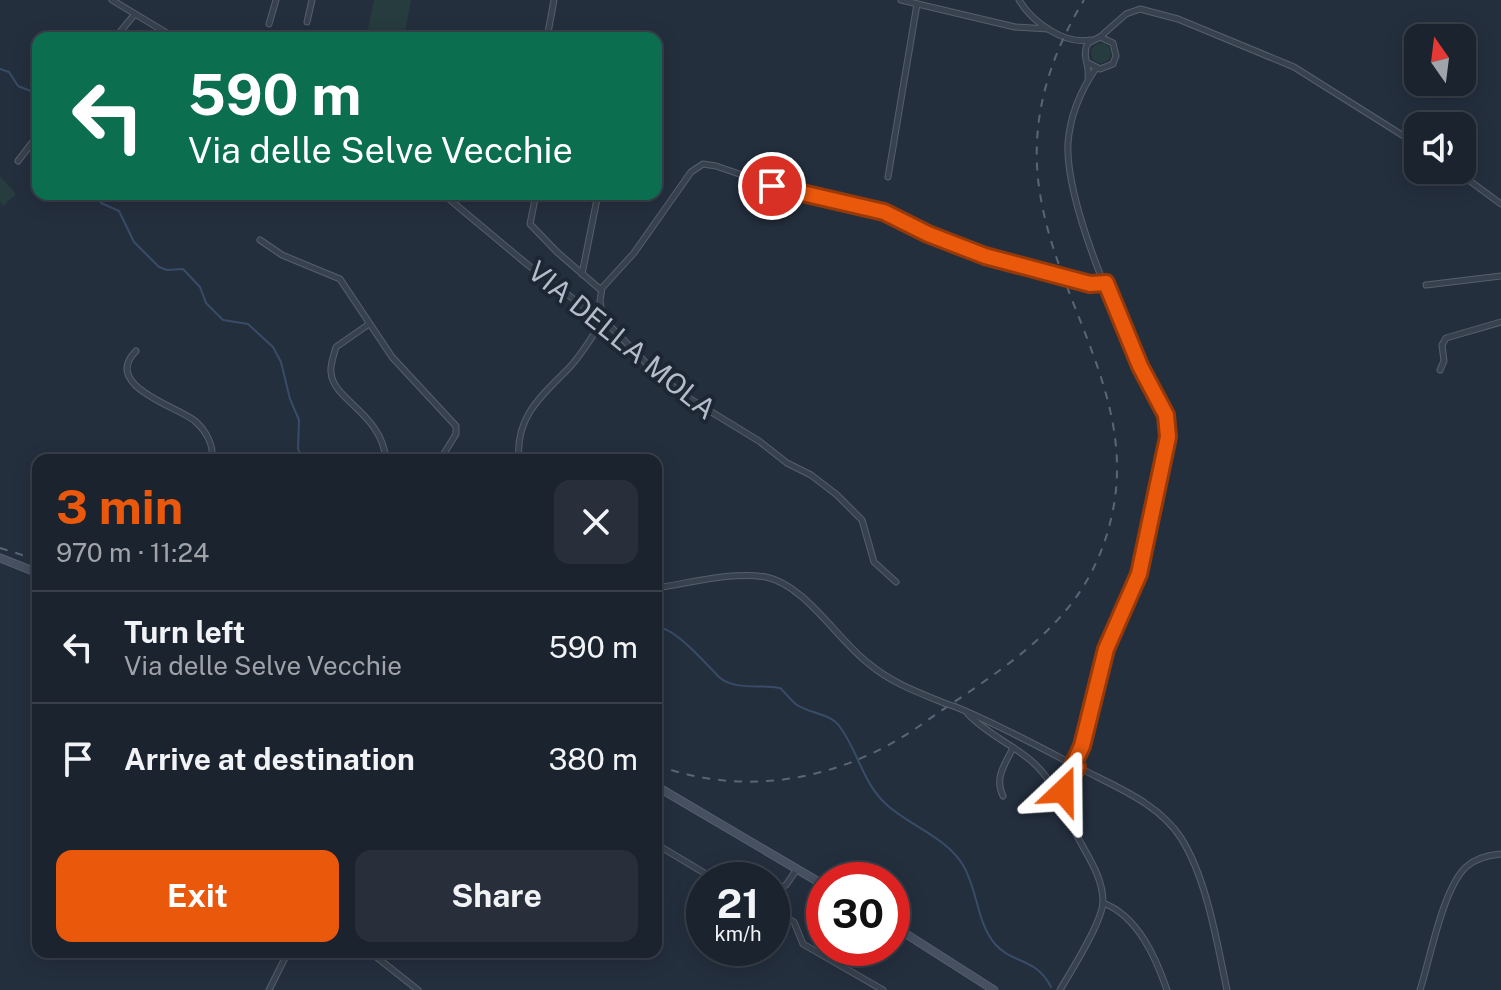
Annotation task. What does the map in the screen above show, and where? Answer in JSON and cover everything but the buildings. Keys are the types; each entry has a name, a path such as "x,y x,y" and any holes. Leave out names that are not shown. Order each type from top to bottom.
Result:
{"main road":[{"path":"0,558 32,571"},
{"path":"662,790 806,874"},
{"path":"910,936 994,990"}],"street":[{"path":"112,0 164,32"},
{"path":"269,24 276,0"},
{"path":"307,22 312,0"},
{"path":"548,32 554,0"},
{"path":"901,0 1018,28 1048,29"},
{"path":"1019,0 1032,17 1048,29 1074,40 1100,37 1126,14 1140,9 1194,25 1304,72 1404,136"},
{"path":"888,177 917,4"},
{"path":"120,32 134,15"},
{"path":"1088,63 1105,69 1113,64 1117,51 1113,43 1113,27"},
{"path":"1100,37 1113,43"},
{"path":"1060,990 1098,919 1103,903 1096,875 1066,817 1064,783 1074,774 1073,765 1082,746 1106,649 1139,574 1168,432 1166,415 1140,366 1078,206 1068,159 1071,125 1086,83 1088,63 1074,40"},
{"path":"1084,53 1091,40"},
{"path":"1086,83 1096,68"},
{"path":"18,161 32,143"},
{"path":"519,454 518,438 538,398 571,365 602,320 601,290 634,253 689,175 696,167 705,164 797,193 884,212 966,249 1090,284 1106,283"},
{"path":"1474,184 1501,204"},
{"name":"VIA DELLA MOLA","path":"450,200 528,265 624,338 648,365 689,400 759,441 837,495 862,520 874,562 896,582"},
{"path":"535,200 530,224 601,290"},
{"path":"582,274 597,200"},
{"path":"260,240 282,255 339,278 398,364 456,426 456,434 444,454"},
{"path":"1426,285 1501,276"},
{"path":"1440,370 1444,361 1442,345 1446,338 1501,322"},
{"path":"369,324 336,347 330,370 336,387 377,429 385,454"},
{"path":"136,351 129,361 133,380 151,397 195,421 212,445 212,454"},
{"path":"662,587 736,576 776,580 799,595 874,669 901,685 1001,726 1149,806 1183,840 1200,881 1227,990"},
{"path":"964,711 982,728 1040,767 1052,786"},
{"path":"1003,796 999,776 1013,748"},
{"path":"662,848 686,862"},
{"path":"1420,990 1448,897 1461,872 1477,860 1501,854"},
{"path":"790,879 797,869"},
{"path":"1103,903 1121,913 1144,941 1167,990"},
{"path":"790,920 794,922 803,944 883,990"},
{"path":"269,990 285,958"},
{"path":"378,958 418,990"}],"green space":[{"path":"374,0 411,0 405,32 367,32"},
{"path":"1101,43 1108,46 1111,53 1108,60 1101,63 1094,60 1091,53 1094,46"},
{"path":"0,176 16,194 3,206 0,201"}],"waterway":[{"path":"0,69 9,72 18,86 32,92"},
{"path":"100,200 119,211 134,242 159,267 183,269 200,287 206,303 223,320 248,324 273,347 281,362 299,420 298,449 301,454"},
{"path":"662,628 681,639 725,681 740,686 780,688 797,705 836,722 879,797 956,855 968,875 984,925 995,944 1038,970 1051,987"}],"railway":[{"path":"662,767 726,781 761,781 796,778 863,758 895,742 1021,654 1056,622 1089,576 1110,523 1117,476 1114,430 1104,386 1056,257 1044,212 1037,166 1042,101 1063,39 1084,0"},
{"path":"0,548 32,558"}],"route":[{"path":"772,186 884,212 942,240 1040,272 1090,284 1106,283 1140,366 1166,415 1168,437 1139,574 1106,649 1079,757 1073,765 1077,767 1064,783 1063,791"}]}
